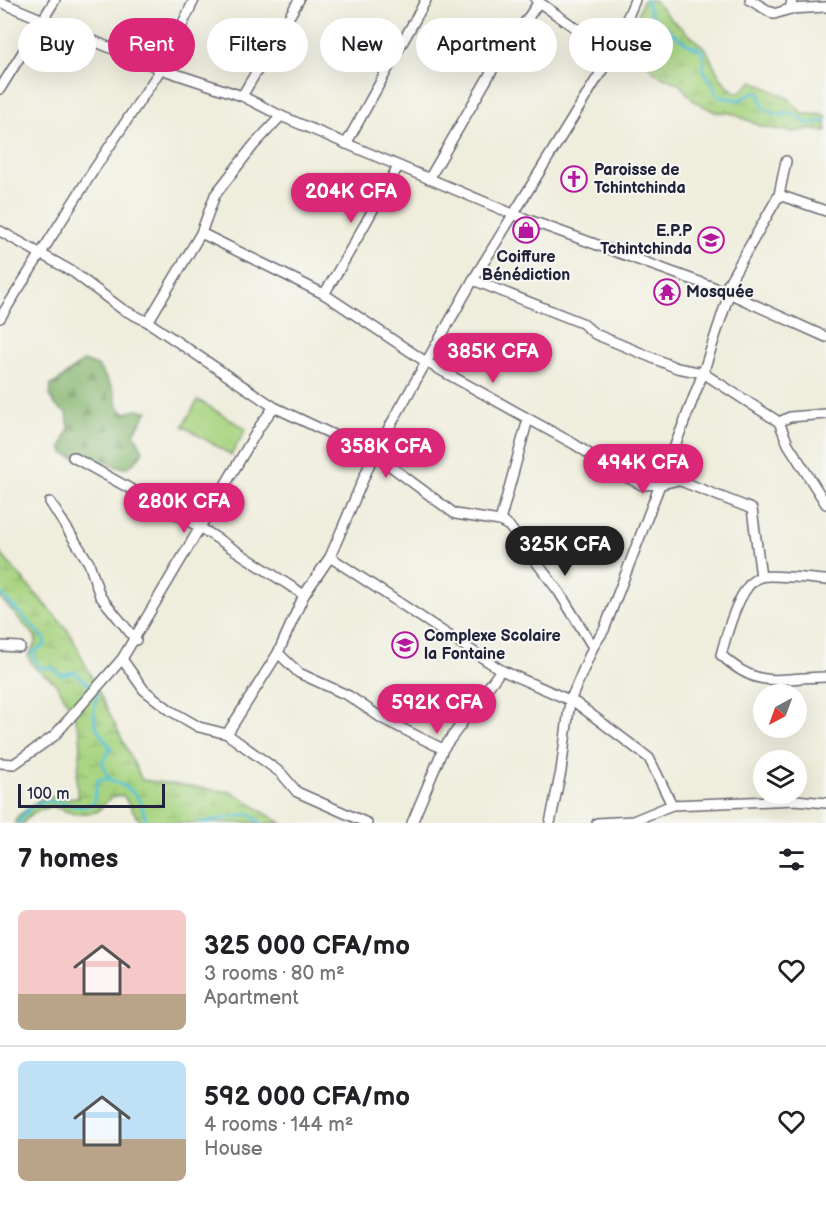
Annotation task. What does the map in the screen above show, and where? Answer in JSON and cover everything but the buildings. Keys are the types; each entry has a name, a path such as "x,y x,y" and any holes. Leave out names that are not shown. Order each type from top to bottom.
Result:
{"street":[{"path":"43,18 54,0"},
{"path":"185,18 194,0"},
{"path":"242,96 299,0"},
{"path":"346,144 426,0"},
{"path":"627,18 635,0"},
{"path":"750,0 774,14 791,5 826,7"},
{"path":"429,179 497,62 537,1 569,24"},
{"path":"0,2 40,18"},
{"path":"0,89 18,59"},
{"path":"0,318 159,72"},
{"path":"170,72 242,96 281,116 515,215 726,292 825,338"},
{"path":"227,734 279,653 304,595 330,557 374,454 472,280 515,215 601,72"},
{"path":"148,322 201,233 215,195 253,146 281,116"},
{"path":"550,823 570,701 593,647 604,630 662,484 703,373 726,292 779,195 786,161"},
{"path":"324,294 355,246 375,203 398,167"},
{"path":"779,195 826,211"},
{"path":"0,231 73,272 122,309 148,322 274,407 374,454 455,514 501,521 509,526 560,592 593,647"},
{"path":"201,233 324,294 426,362 528,419 622,476 642,485 678,480 752,509 761,577"},
{"path":"472,280 582,323 595,334 677,368 703,373 779,422 794,453 826,504"},
{"path":"0,763 14,764 54,736 123,659 274,407"},
{"path":"779,422 790,417 826,414"},
{"path":"501,521 528,419"},
{"path":"73,457 201,528 304,595"},
{"path":"50,502 89,563 100,596 136,640"},
{"path":"330,557 501,670 570,701 649,758 672,805"},
{"path":"826,580 761,577 752,582 728,626 721,655 739,672 768,681 826,677"},
{"path":"0,646 20,647"},
{"path":"279,653 299,673 349,696 382,719 443,749"},
{"path":"123,659 144,690 171,711 199,727 227,734 281,773 297,792 367,823"},
{"path":"412,823 443,749 501,670"},
{"path":"597,823 633,821 672,805 796,800 826,803"}],"green space":[{"path":"643,0 654,0 670,18 636,18"},
{"path":"673,21 706,49 719,76 732,90 739,93 753,81 788,98 803,114 826,115 826,132 809,129 792,132 763,127 731,113 715,112 694,101 679,84 655,72 673,72"},
{"path":"84,361 98,366 112,387 119,408 124,413 137,410 148,411 134,433 143,451 140,457 128,467 118,467 107,461 98,468 65,454 61,448 69,428 67,414 56,406 50,397 51,385"},
{"path":"198,400 246,429 231,455 183,426"},
{"path":"0,553 70,633 142,780 232,792 281,823 141,823 123,795 110,798 97,812 75,814 51,806 31,814 23,823 15,823 17,817 44,796 79,798 77,781 81,743 76,721 63,694 53,681 36,669 28,656 36,642 35,636 0,598"}],"waterway":[{"path":"646,0 652,17 687,44 700,49 704,56 703,68 719,97 740,100 752,93 759,93 763,108 770,112 780,115 792,113 808,124 826,121"},
{"path":"0,593 45,639 45,645 32,653 38,667 53,668 61,675 75,672 92,688"},
{"path":"97,692 94,709 95,722 100,734 111,748 102,762 109,779 124,786 139,799 146,823"},
{"path":"18,823 37,803 55,801 73,806 93,804 98,779 109,779"},
{"path":"200,823 249,814 261,823"}],"place":[{"name":"Paroisse de Tchintchinda","path":"574,179"},
{"name":"Coiffure Bénédiction","path":"526,230"},
{"name":"E.P.P Tchintchinda","path":"711,240"},
{"name":"Mosquée","path":"667,292"},
{"name":"Complexe Scolaire la Fontaine","path":"405,645"}]}
